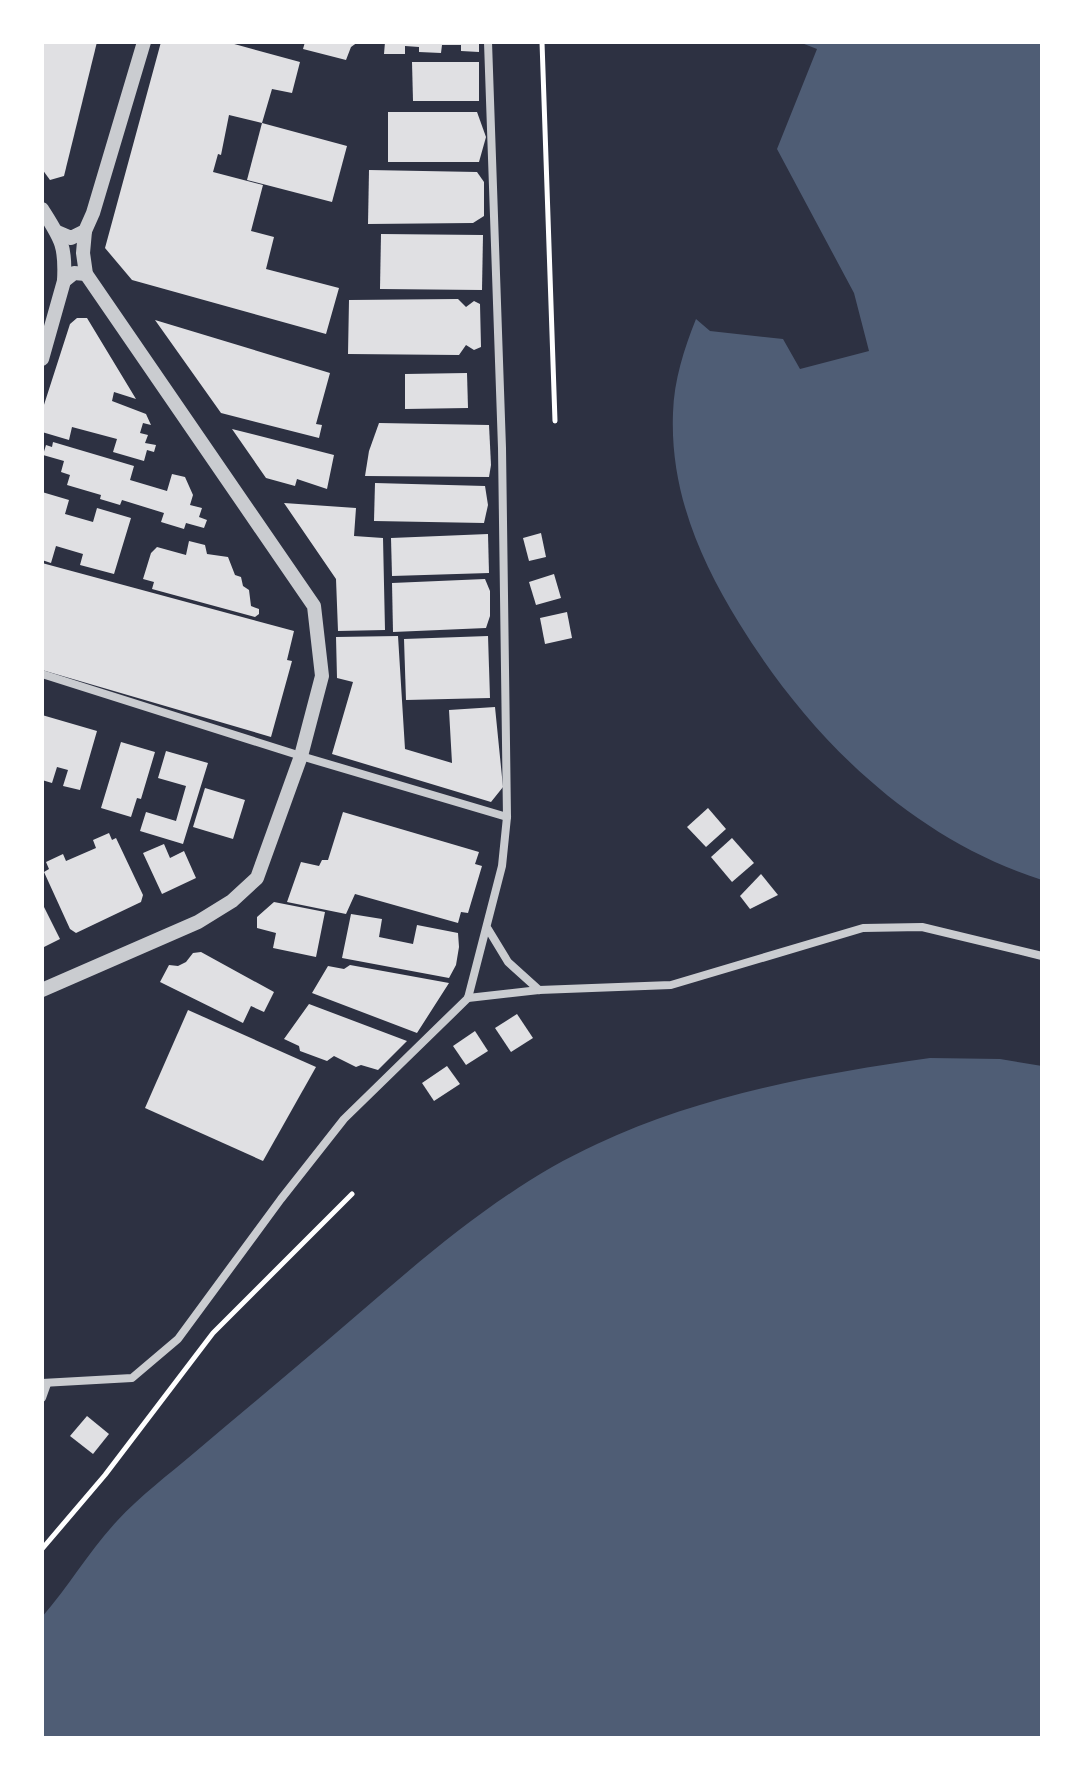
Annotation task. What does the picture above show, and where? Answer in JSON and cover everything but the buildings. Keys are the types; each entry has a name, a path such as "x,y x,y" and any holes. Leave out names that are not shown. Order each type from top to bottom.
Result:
{"street":[{"path":"42,990 198,922 257,878 301,756 322,676 314,606 86,274 83,253 85,231 144,42"},
{"path":"42,1398 44,1384 132,1378 178,1339 344,1119 468,998 502,866 507,817 502,448 488,42"},
{"path":"42,209 65,251 64,281 42,359"},
{"path":"57,232 71,238 85,231"},
{"path":"64,281 74,273 86,274"},
{"path":"42,674 507,817"},
{"path":"468,998 539,990 671,985 863,928 922,927 1042,956"},
{"path":"488,929 508,962 539,990"}],"path":[{"path":"542,42 555,421"},
{"path":"42,1549 105,1475 213,1333 352,1194"}],"water":[{"path":"799,42 1042,42 1042,880 994,862 907,811 832,744 798,706 739,623 711,574 682,496 676,469 673,413 680,365 696,319 710,331 783,339 800,369 869,351 854,293 777,149 817,49"},
{"path":"930,1058 1000,1059 1042,1066 1042,1738 42,1738 42,1617 107,1532 154,1486 477,1216 556,1165 597,1144 677,1112 802,1079"}]}
